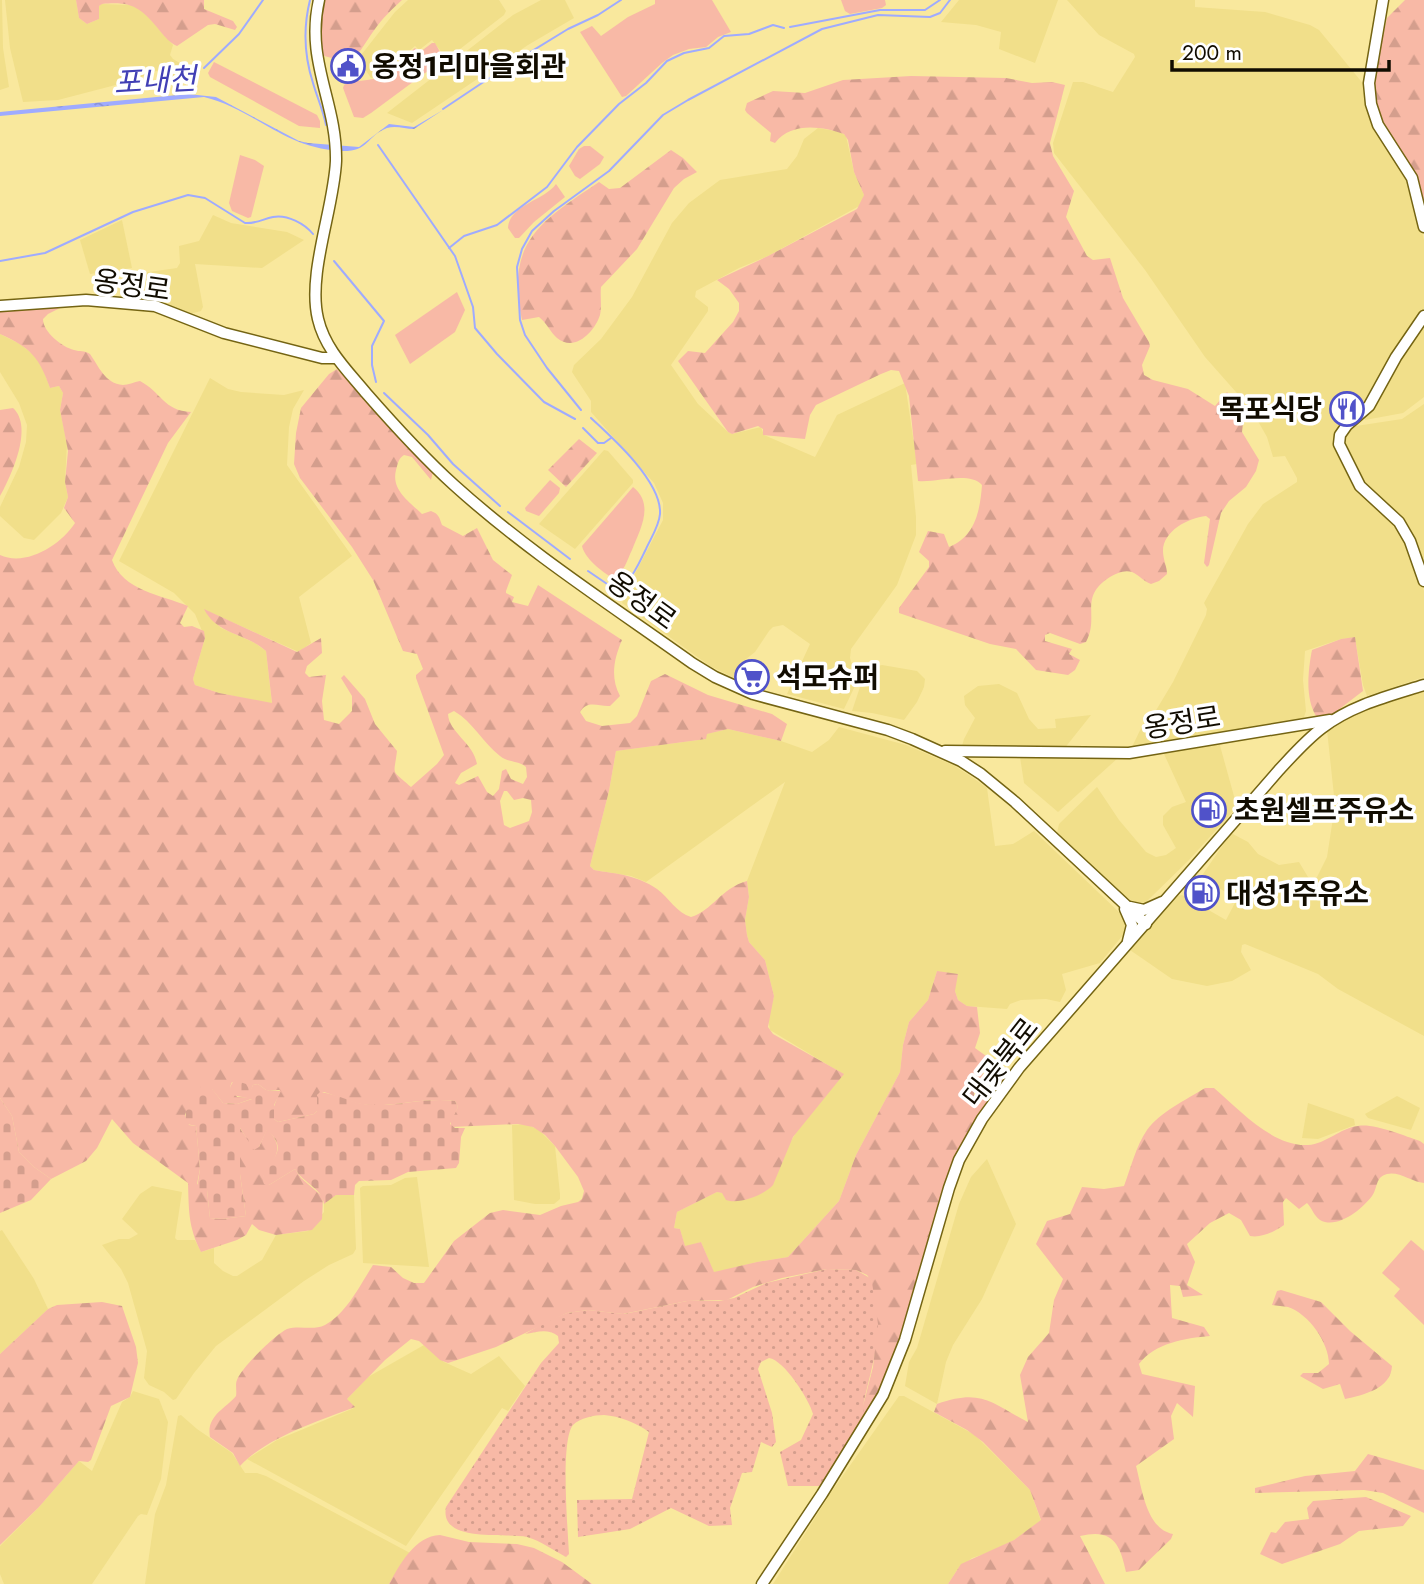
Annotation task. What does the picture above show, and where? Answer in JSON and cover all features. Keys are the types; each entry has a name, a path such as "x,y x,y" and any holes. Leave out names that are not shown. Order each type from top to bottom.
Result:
{"street":[{"path":"319,0 314,31 315,55 329,103 335,155 316,308 322,334 337,358"},
{"path":"1383,0 1368,83 1371,104 1378,125 1412,178 1424,227"},
{"name":"옹정로","path":"0,306 86,300 155,306 224,332 322,358 337,358 408,439 454,486 553,563 692,663 753,694 888,730 940,751 1129,753 1334,720"},
{"path":"1424,316 1408,338 1369,406 1347,425 1340,435 1339,444 1360,486 1399,522 1410,541 1424,581"},
{"name":"대곶북로","path":"762,1584 883,1395 905,1340 959,1160 982,1119 1019,1068 1305,743 1334,720 1375,701 1424,685"},
{"path":"940,751 998,787 1146,925"},
{"path":"1122,902 1135,909 1144,910 1171,896"},
{"path":"1122,902 1132,925 1125,947"}],"shaded area":[{"path":"0,0 9,87 0,90"},
{"path":"5,0 76,0 79,18 87,24 99,19 101,4 134,5 145,13 173,45 170,55 173,59 192,70 187,80 170,86 159,70 131,81 58,100 23,102 10,48"},
{"path":"408,0 499,0 506,11 447,59 432,40 419,50 415,46 383,73 371,78 358,59 395,12"},
{"path":"541,0 565,0 574,18 528,45 412,123 387,113 513,15"},
{"path":"959,0 1058,0 1035,63 999,49 1001,32 976,25 941,22"},
{"path":"1067,0 1195,0 1195,7 1265,12 1319,30 1365,86 1375,128 1411,187 1424,240 1424,308 1367,401 1338,429 1335,448 1354,483 1394,523 1407,541 1424,591 1424,677 1367,696 1355,638 1341,639 1305,651 1303,680 1306,711 1303,720 1131,749 1144,722 1155,712 1173,682 1206,615 1204,603 1248,524 1263,504 1297,482 1297,478 1285,456 1273,457 1267,437 1251,409 1205,357 1145,270 1054,153 1053,143 1073,82 1083,82 1113,92 1135,57 1099,35"},
{"path":"818,128 841,132 846,136 854,172 864,195 861,205 768,256 696,291 695,297 708,307 708,311 671,365 698,404 728,432 732,434 761,427 764,435 815,457 837,415 905,383 917,464 911,465 916,535 897,585 851,649 850,658 856,678 844,709 787,694 810,644 783,625 773,627 769,631 755,652 741,663 734,678 710,666 622,603 663,520 663,503 654,483 591,412 591,401 572,372 574,365 601,339 632,297 672,223 689,203 720,180 787,169 797,156 804,139"},
{"path":"213,215 231,223 287,232 304,240 262,268 195,264 203,307 201,311 190,314 132,301 135,274 177,268 180,263 179,246 199,241"},
{"path":"122,220 132,268 90,274 80,240"},
{"path":"1424,325 1424,397 1403,413 1365,420 1364,415 1407,345"},
{"path":"0,334 20,344 35,356 50,388 59,386 63,393 60,410 67,444 65,482 68,497 61,513 34,540 24,538 0,516 0,507 19,467 26,442 27,425 19,403 0,372"},
{"path":"210,378 228,389 241,392 284,395 304,390 293,409 287,465 352,556 299,597 311,643 299,652 205,610 221,628 255,643 266,651 272,704 195,685 193,679 205,638 195,614 174,593 119,561"},
{"path":"1424,404 1424,571 1400,517 1363,483 1344,451 1343,437 1348,430 1356,426 1402,419"},
{"path":"604,450 608,451 633,483 575,549 539,524"},
{"path":"882,665 917,671 925,679 917,702 904,720 852,711 862,670"},
{"path":"999,684 1017,693 1029,719 1038,729 1056,728 1055,719 1091,715 1064,749 962,746 975,718 965,705 964,696 978,686"},
{"path":"1424,689 1424,1036 1338,989 1318,974 1245,944 1242,945 1241,952 1251,970 1232,981 1207,986 1172,979 1130,950 1178,896 1182,895 1226,920 1237,899 1201,877 1231,833 1248,842 1258,854 1279,865 1299,862 1308,877 1315,881 1327,857 1335,805 1327,730 1358,713"},
{"path":"839,727 906,745 953,765 987,788 995,846 1013,844 1034,831 1121,914 1125,924 1123,935 1100,963 1062,974 1066,990 1060,1002 1046,999 1021,1000 1010,1004 1007,1009 967,1006 958,1000 955,991 937,971 928,1000 909,1022 900,1072 856,1155 839,1201 788,1257 714,1273 701,1242 685,1247 680,1229 674,1228 677,1212 717,1192 722,1193 788,1146 843,1074 770,1030 768,1019 774,996 765,960 749,942 747,935 747,881 785,782 646,882 631,876 594,870 590,866 616,751 706,739 706,734 728,729 781,741 812,752 829,740"},
{"path":"1219,742 1237,807 1146,902 1137,904 1125,896 1057,833 1059,824 1097,787 1119,820 1146,852 1156,857 1166,855 1176,848 1163,825 1163,816 1172,807 1186,802 1164,754"},
{"path":"1020,757 1119,757 1058,812 1024,783"},
{"path":"1397,1096 1420,1108 1411,1130 1368,1118 1365,1114"},
{"path":"1308,1103 1354,1119 1355,1125 1318,1139 1302,1138"},
{"path":"526,1124 539,1130 555,1146 560,1199 554,1204 514,1200 512,1125"},
{"path":"987,1159 1016,1224 982,1299 953,1345 946,1362 937,1404 905,1386 909,1362 917,1348 959,1204 971,1177"},
{"path":"417,1177 429,1267 363,1263 360,1188 391,1185 405,1178"},
{"path":"152,1186 182,1192 175,1238 195,1240 201,1252 214,1248 214,1263 233,1276 262,1260 276,1235 308,1231 324,1212 324,1204 328,1198 339,1194 354,1195 356,1249 353,1254 304,1281 216,1346 173,1400 149,1385 144,1378 147,1351 128,1283 121,1269 102,1245 119,1239 129,1239 138,1234 122,1219 140,1194"},
{"path":"2,1230 34,1279 48,1309 0,1354 0,1231"},
{"path":"424,1345 444,1362 471,1374 499,1356 525,1386 508,1411 502,1408 406,1546 247,1459 277,1440 354,1408 346,1400 368,1377"},
{"path":"133,1391 159,1399 168,1422 161,1479 147,1515 138,1516 92,1584 4,1584 0,1574 0,1546 79,1461 92,1471 122,1402 130,1397"},
{"path":"899,1396 904,1396 975,1435 1030,1490 1041,1521 1014,1540 972,1558 957,1570 948,1584 773,1584 832,1491"},
{"path":"181,1415 232,1453 245,1473 266,1476 410,1553 389,1584 145,1584 155,1514 166,1485 178,1416"}],"green space":[{"path":"76,0 204,0 204,9 233,21 237,27 235,30 215,24 208,25 177,46 136,8 121,4 102,4 99,6 99,19 87,24 79,18"},
{"path":"324,0 402,0 355,56 342,60 321,55 319,22"},
{"path":"655,0 712,0 731,32 718,37 706,47 673,55 622,97 580,32 592,26 601,36 628,17 655,4"},
{"path":"841,0 885,0 886,5 850,14 845,11"},
{"path":"1405,0 1424,0 1424,211 1384,131 1376,106 1373,81 1387,18"},
{"path":"435,43 444,59 371,113 363,118 354,117 344,85 379,77 415,48 420,52"},
{"path":"214,62 317,115 320,128 299,126 210,77 208,73"},
{"path":"911,76 1006,78 1065,85 1050,143 1053,156 1074,191 1066,217 1087,256 1093,260 1110,258 1123,298 1149,342 1150,346 1142,365 1144,375 1188,389 1215,406 1227,392 1244,414 1242,432 1259,460 1246,487 1229,501 1221,513 1207,567 1204,563 1210,519 1206,516 1184,523 1167,537 1163,551 1167,574 1159,581 1151,584 1126,571 1100,584 1092,600 1090,633 1086,642 1080,644 1050,633 1045,635 1045,641 1072,649 1069,654 1080,660 1075,670 1068,675 1036,670 1016,649 990,644 899,613 899,608 929,567 929,561 919,552 928,531 944,534 949,547 958,543 970,530 978,513 982,485 961,478 918,481 909,396 899,371 891,370 881,374 816,405 810,415 805,439 763,435 763,429 758,426 732,434 728,432 678,361 688,351 705,353 733,322 739,311 739,303 729,289 717,280 857,209 864,195 854,172 848,140 844,134 826,129 798,129 782,136 775,143 770,141 771,133 747,113 747,103 773,91 805,93 843,80"},
{"path":"590,146 604,157 600,164 580,179 569,166 579,149"},
{"path":"671,150 697,172 674,188 637,249 601,287 600,315 589,333 577,342 564,342 555,336 539,317 522,320 518,293 519,271 532,236 560,209 599,182 609,189 620,188"},
{"path":"240,155 264,166 251,217 248,218 232,211 229,203"},
{"path":"556,184 565,197 519,238 515,238 508,228 514,214"},
{"path":"457,292 465,310 455,332 410,364 395,335"},
{"path":"64,306 43,319 46,329 54,338 69,348 90,354 111,381 123,385 140,381 169,405 191,412 168,443 112,560 117,570 134,585 188,606 180,623 184,627 192,626 204,631 205,638 193,679 195,685 219,693 272,703 266,651 216,624 204,609 297,652 321,638 322,653 307,666 305,673 309,677 326,675 322,701 324,720 339,724 352,711 352,696 341,678 344,675 365,699 375,724 397,751 395,772 411,787 444,755 416,678 423,669 417,654 403,651 373,580 352,547 300,478 294,464 301,408 329,374 337,369 433,472 431,480 412,457 404,455 398,461 395,477 402,495 422,514 434,512 442,525 463,536 477,528 493,560 512,575 506,593 514,597 512,602 528,606 538,585 622,640 614,668 620,696 610,706 590,705 583,708 580,712 586,721 602,726 630,723 637,716 651,681 665,674 708,695 772,714 787,724 781,741 728,729 707,734 706,739 616,751 590,866 594,870 627,876 649,884 681,912 691,917 705,910 730,889 747,881 747,935 749,942 765,960 774,996 768,1027 773,1034 844,1074 793,1137 769,1189 738,1201 726,1200 722,1193 717,1192 677,1212 674,1228 680,1229 685,1246 701,1242 714,1272 788,1257 839,1201 856,1155 900,1072 909,1022 928,1000 937,971 958,974 955,991 958,1000 967,1006 977,1007 980,1033 975,1048 986,1056 983,1074 974,1091 974,1097 981,1100 1012,1069 977,1119 954,1167 890,1379 864,1417 863,1406 873,1367 878,1324 872,1282 867,1275 856,1270 827,1269 782,1278 753,1287 727,1300 687,1301 623,1314 588,1310 567,1313 496,1347 448,1363 440,1360 419,1341 411,1339 385,1360 347,1399 355,1407 279,1438 240,1466 233,1453 210,1437 214,1418 236,1396 237,1380 252,1360 287,1329 320,1327 333,1320 352,1298 373,1265 391,1267 403,1278 414,1283 424,1283 454,1241 490,1213 503,1210 540,1215 578,1202 584,1191 578,1177 555,1146 533,1127 518,1124 451,1127 451,1120 458,1107 455,1101 366,1105 324,1092 317,1095 317,1111 314,1114 278,1122 272,1112 280,1090 266,1090 258,1084 253,1085 250,1093 232,1082 230,1087 237,1097 254,1098 237,1104 223,1103 212,1089 190,1101 185,1115 189,1125 196,1126 200,1169 197,1184 207,1190 210,1218 246,1216 240,1174 239,1127 246,1137 259,1147 267,1129 276,1142 277,1153 263,1177 269,1185 295,1169 301,1178 323,1197 322,1219 312,1230 276,1235 259,1230 252,1224 246,1235 237,1240 201,1252 191,1226 188,1183 133,1143 112,1119 97,1148 86,1161 51,1179 19,1152 12,1116 0,1098 0,555 21,558 42,552 61,539 75,523 64,508 68,497 65,482 68,451 60,410 63,393 59,386 50,388 38,361 27,349 0,334 0,310","holes":["454,711 500,756 526,767 527,777 523,784 511,779 506,769 502,771 499,789 493,796 487,792 478,776 459,785 455,783 461,773 477,764 475,756 449,721 448,714","504,791 514,800 531,800 532,812 529,821 510,828 504,825 500,801"]},
{"path":"13,408 19,416 21,439 10,476 0,496 0,410"},
{"path":"579,439 597,453 566,487 548,470"},
{"path":"550,480 560,488 559,493 539,516 526,511 525,508"},
{"path":"633,487 643,501 644,517 625,566 614,578 594,564 582,546"},
{"path":"1355,637 1363,691 1329,717 1316,716 1309,692 1312,650 1341,639"},
{"path":"234,1080 246,1084 250,1091 253,1085 258,1084 266,1090 281,1091 274,1105 274,1119 278,1122 314,1114 317,1111 317,1095 320,1092 373,1105 455,1101 458,1107 450,1124 455,1128 465,1128 461,1137 459,1163 456,1168 408,1172 391,1180 359,1181 355,1185 354,1195 336,1195 324,1204 320,1194 295,1169 269,1185 264,1184 265,1171 277,1153 275,1139 267,1130 259,1147 254,1150 240,1128 240,1174 246,1216 210,1218 207,1190 197,1188 200,1169 196,1126 187,1124 186,1113 195,1092 203,1085 210,1086 223,1103 237,1104 252,1099 232,1095 230,1087"},
{"path":"1205,1088 1214,1088 1257,1125 1282,1140 1295,1144 1315,1144 1351,1127 1365,1126 1420,1141 1424,1144 1424,1183 1396,1174 1383,1175 1374,1193 1363,1206 1342,1220 1334,1222 1320,1220 1307,1203 1299,1209 1286,1198 1283,1202 1284,1225 1272,1232 1250,1236 1241,1220 1229,1213 1210,1223 1187,1244 1195,1262 1187,1285 1203,1295 1183,1297 1180,1286 1170,1285 1172,1318 1204,1327 1210,1336 1162,1346 1139,1364 1142,1374 1195,1386 1193,1417 1177,1403 1171,1416 1174,1439 1136,1466 1151,1516 1164,1531 1173,1534 1139,1570 1126,1572 1121,1553 1113,1540 1100,1534 1091,1534 1080,1536 1105,1584 948,1584 961,1564 1014,1540 1041,1520 1030,1490 983,1442 934,1412 937,1404 965,1397 976,1398 995,1404 1028,1422 1020,1375 1028,1357 1049,1333 1054,1300 1063,1279 1036,1244 1047,1221 1070,1214 1082,1187 1104,1189 1124,1186 1147,1130 1166,1112"},
{"path":"0,1098 12,1116 19,1152 51,1179 31,1200 0,1213"},
{"path":"1411,1240 1424,1251 1424,1325 1394,1296 1400,1289 1382,1273"},
{"path":"827,1269 856,1270 870,1278 879,1306 879,1322 862,1423 819,1486 788,1486 780,1452 801,1440 813,1414 795,1381 782,1365 769,1358 761,1362 758,1369 772,1413 776,1442 772,1447 761,1442 752,1472 742,1473 730,1508 732,1525 709,1526 671,1508 630,1529 578,1537 577,1500 632,1499 649,1432 628,1420 604,1415 579,1420 569,1434 566,1507 569,1554 566,1557 527,1537 476,1534 453,1527 447,1519 446,1507 541,1363 559,1343 558,1336 550,1332 525,1334 567,1313 588,1310 624,1314 687,1301 719,1301 734,1298 766,1283"},
{"path":"1277,1291 1321,1302 1350,1331 1392,1366 1387,1380 1375,1390 1345,1399 1340,1384 1323,1389 1300,1376 1303,1373 1318,1373 1329,1364 1328,1356 1322,1339 1303,1316 1288,1307 1272,1305"},
{"path":"102,1302 122,1306 136,1347 138,1363 130,1397 111,1406 91,1460 79,1461 39,1507 0,1545 0,1354 48,1309 57,1305"},
{"path":"1368,1454 1424,1470 1424,1513 1383,1493 1364,1490 1255,1493 1255,1488 1305,1476 1355,1471"},
{"path":"1366,1497 1411,1516 1403,1526 1359,1531 1340,1544 1282,1564 1260,1554 1271,1532 1276,1533 1285,1522 1309,1519 1307,1508 1313,1501"},
{"path":"440,1535 469,1542 517,1544 534,1548 562,1562 592,1584 389,1584 409,1552 423,1540"}],"water":[{"path":"188,94 216,97 299,141 359,147 389,124 414,127 443,110 414,129 387,128 362,147 350,151 302,143 238,110 204,97 0,116 0,112"}],"waterway":[{"name":"포내천","path":"204,68 239,34 263,0"},
{"path":"310,0 306,21 306,52 326,125"},
{"path":"443,109 568,29 598,15 621,0"},
{"path":"790,27 880,10 925,10 940,0"},
{"path":"581,410 547,368 525,335 520,320 517,267 522,249 532,231 554,211 609,171 663,115 688,100 822,29 878,15 930,17 940,13 950,0"},
{"path":"449,248 464,236 497,225 547,187 577,147 667,61 684,53 709,48 724,36 749,34 773,25 784,28"},
{"name":"포내천","path":"188,95 195,80"},
{"path":"378,145 455,256 473,307 475,328 544,402 575,419"},
{"path":"0,261 45,253 133,212 188,195 205,198 245,223 278,216 301,223 313,234"},
{"path":"334,261 384,321 372,346 376,382"},
{"path":"384,393 428,435 453,464 500,506"},
{"path":"588,571 613,588 622,586 637,567 660,514 659,502 645,475 591,418"},
{"path":"583,428 598,443 604,443 611,438"},
{"path":"508,512 570,559"}],"place":[{"name":"옹정1리마을회관","path":"348,66"},
{"name":"목포식당","path":"1347,409"},
{"name":"석모슈퍼","path":"752,677"},
{"name":"초원셀프주유소","path":"1209,810"},
{"name":"대성1주유소","path":"1202,893"}]}
